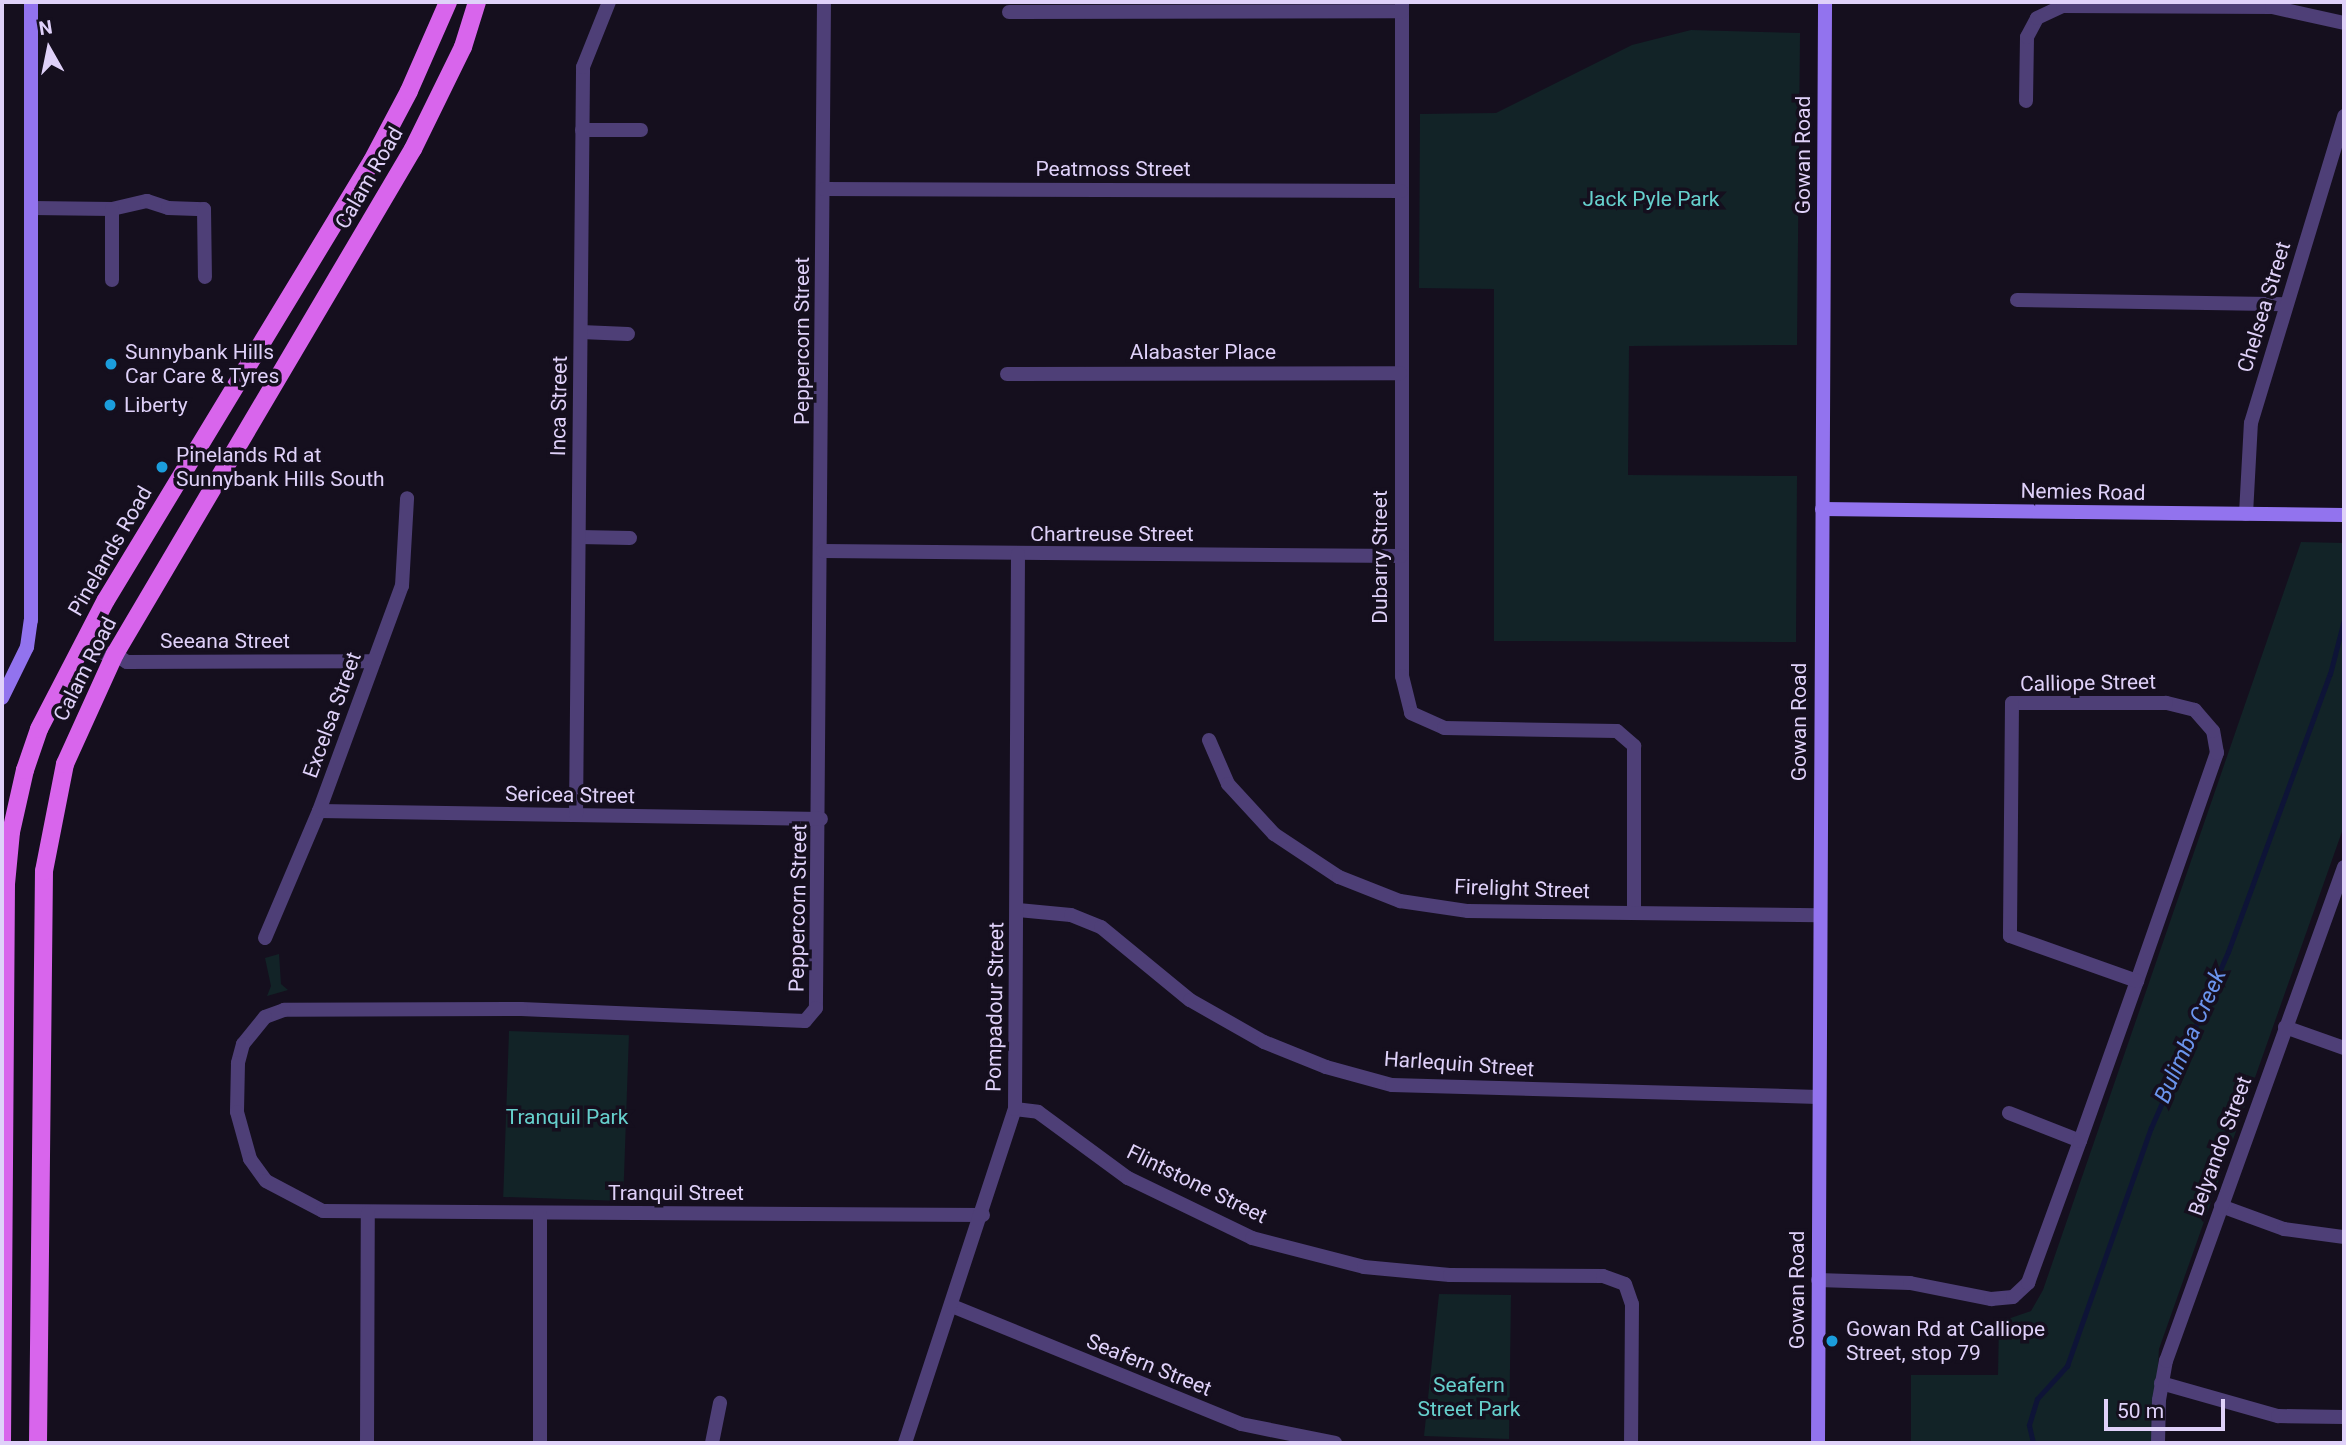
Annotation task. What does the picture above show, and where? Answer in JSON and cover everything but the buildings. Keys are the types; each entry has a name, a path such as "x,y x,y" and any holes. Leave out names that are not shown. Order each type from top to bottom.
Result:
{"main road":[{"path":"2,698 27,647 31,620 31,2"},
{"name":"Pinelands Road","path":"2,1442 6,884 14,814 39,729 79,651 372,161 410,91 448,2"},
{"name":"Calam Road","path":"38,1443 44,871 65,764 115,654 413,149 463,47 477,2"},
{"name":"Gowan Road","path":"1818,1443 1825,2"},
{"name":"Nemies Road","path":"1822,509 2344,515"}],"street":[{"name":"Inca Street","path":"576,815 583,67 609,2"},
{"name":"Peppercorn Street","path":"368,1213 323,1211 290,1196 266,1181 250,1159 237,1112 238,1063 251,1030 265,1017 299,1008 507,1009 804,1021 816,1008 819,994 821,819 824,2"},
{"path":"1009,12 1402,6"},
{"name":"Dubarry Street","path":"1402,6 1402,676 1411,713 1444,728 1617,731 1633,746 1634,912"},
{"path":"2026,101 2026,37 2037,18 2063,6 2272,7 2344,23"},
{"name":"Chelsea Street","path":"2246,514 2251,423 2344,116"},
{"path":"582,130 641,130"},
{"name":"Peatmoss Street","path":"824,189 1401,191"},
{"path":"32,208 112,209 147,201 168,208 204,209 205,277"},
{"path":"112,209 112,280"},
{"path":"2017,300 2286,304"},
{"path":"581,332 628,334"},
{"name":"Alabaster Place","path":"1007,374 1400,373"},
{"name":"Excelsa Street","path":"265,938 319,811 402,586 407,498"},
{"path":"579,537 631,538"},
{"name":"Chartreuse Street","path":"822,551 1401,556"},
{"name":"Pompadour Street","path":"905,1443 983,1215 1015,1109 1018,554"},
{"name":"Seeana Street","path":"79,651 115,654 127,662 374,661"},
{"name":"Calliope Street","path":"1818,1280 1910,1283 1991,1299 2014,1297 2028,1283 2080,1141 2137,981 2217,754 2213,731 2195,710 2166,703 2012,702 2010,936 2137,981"},
{"name":"Firelight Street","path":"1209,740 1228,784 1274,834 1339,877 1400,901 1468,911 1819,915"},
{"name":"Sericea Street","path":"319,811 821,819"},
{"name":"Belyando Street","path":"2158,1443 2161,1382 2221,1206 2344,867"},
{"name":"Harlequin Street","path":"1018,910 1071,915 1101,927 1190,1000 1264,1042 1326,1067 1392,1085 1818,1097"},
{"path":"2285,1027 2344,1048"},
{"name":"Flintstone Street","path":"1015,1109 1038,1112 1128,1178 1252,1238 1364,1267 1450,1275 1603,1276 1625,1284 1632,1304 1631,1443"},
{"path":"2009,1112 2080,1141"},
{"path":"2221,1206 2284,1229 2344,1237"},
{"path":"367,1443 368,1213"},
{"name":"Tranquil Street","path":"368,1213 983,1215"},
{"path":"540,1443 541,1214"},
{"name":"Seafern Street","path":"952,1306 1241,1424 1335,1443"},
{"path":"2161,1382 2278,1416 2344,1417"},
{"path":"712,1443 720,1402"}],"green space":[{"name":"Jack Pyle Park","path":"1691,30 1800,33 1797,345 1629,346 1628,475 1797,476 1796,642 1494,641 1494,289 1419,288 1420,114 1496,113 1632,45"},
{"path":"2301,542 2344,543 2344,826 2159,1349 2153,1443 1911,1443 1911,1375 1998,1375 1999,1322 2031,1311 2043,1290"},
{"path":"279,954 281,984 288,990 267,996 271,986 265,958"},
{"name":"Tranquil Park","path":"509,1031 629,1035 623,1201 503,1197"},
{"name":"Seafern Street Park","path":"1439,1294 1511,1295 1509,1439 1424,1436"}],"waterway":[{"name":"Bulimba Creek","path":"2033,1443 2029,1425 2037,1399 2067,1366 2151,1128 2228,952 2330,674 2344,620"}],"place":[{"name":"Sunnybank Hills Car Care & Tyres","path":"111,364"},
{"name":"Liberty","path":"110,405"},
{"name":"Pinelands Rd at Sunnybank Hills South","path":"162,467"},
{"name":"Gowan Rd at Calliope Street, stop 79","path":"1832,1341"}]}
